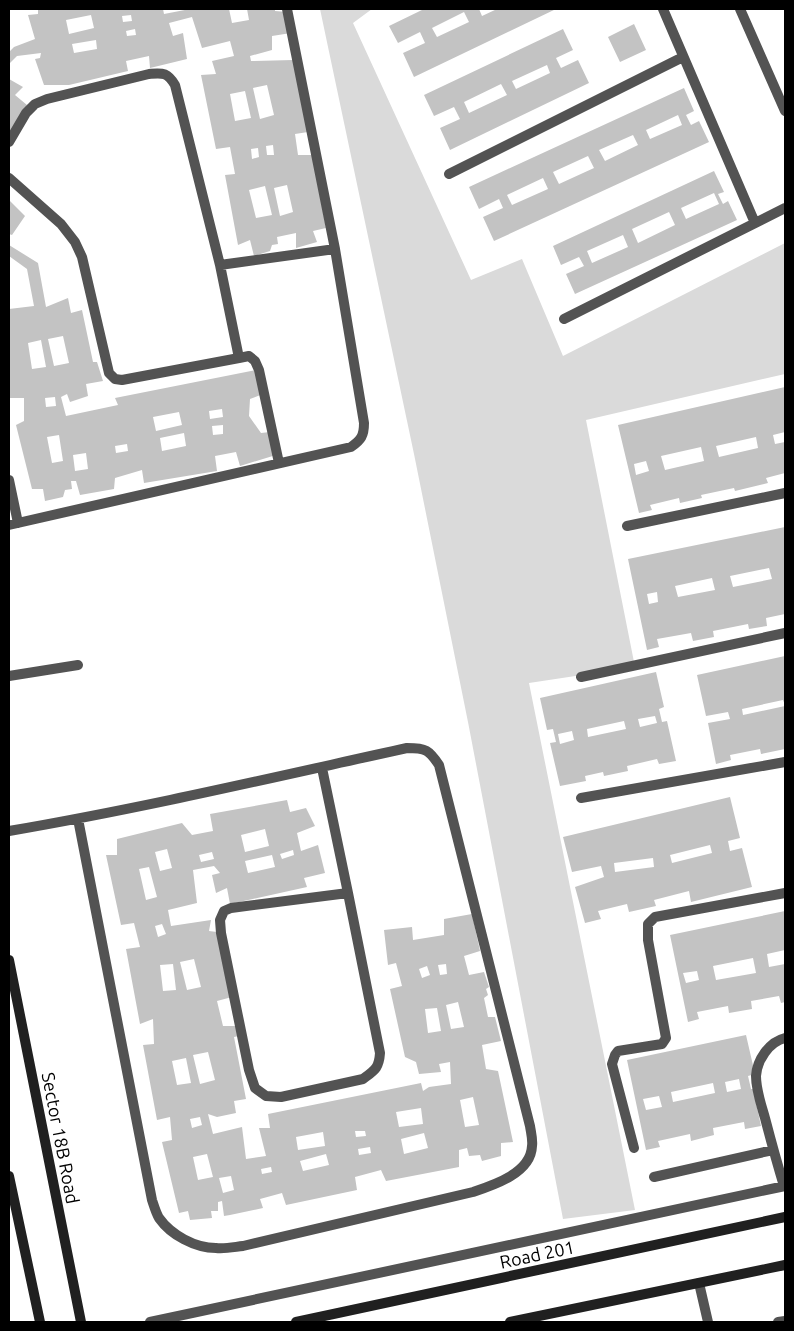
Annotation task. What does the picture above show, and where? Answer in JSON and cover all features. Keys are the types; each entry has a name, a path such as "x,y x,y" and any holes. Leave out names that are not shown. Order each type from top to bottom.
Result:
{"main road":[{"name":"Sector 18B Road","path":"9,960 81,1322"},
{"path":"9,1176 40,1322"},
{"name":"Road 201","path":"296,1322 785,1217"},
{"path":"510,1322 785,1265"}],"street":[{"path":"9,480 13,524 351,447 359,441 364,431 364,423 335,249 287,9"},
{"path":"663,9 755,223"},
{"path":"740,9 785,111"},
{"path":"449,174 684,57"},
{"path":"9,142 26,113 34,104 47,99 149,74 161,73 170,76 176,85 220,265 239,358"},
{"path":"9,178 61,224 75,242 82,257 109,374 115,379 122,380 249,356 255,361 259,370 279,463"},
{"path":"564,319 785,208"},
{"path":"220,265 335,249"},
{"path":"627,526 785,493"},
{"path":"581,677 785,633"},
{"path":"9,676 78,665"},
{"path":"9,831 78,819 408,748 421,748 431,754 439,765 530,1126 532,1147 526,1163 506,1179 482,1189 243,1246 214,1248 198,1245 183,1238 165,1225 158,1217 152,1200 78,819"},
{"path":"581,798 785,762"},
{"path":"322,768 348,892 380,1052 379,1064 374,1071 363,1079 281,1097 266,1096 256,1088 249,1070 220,920 224,911 231,908 348,892"},
{"path":"634,1148 612,1064 618,1051 662,1044 666,1038 648,940 648,924 655,917 785,893"},
{"path":"150,1322 784,1186 758,1092 756,1076 758,1066 769,1047 785,1038"},
{"path":"654,1177 773,1150"},
{"path":"700,1283 708,1322"},
{"path":"778,1322 785,1321"}],"shaded area":[{"path":"320,9 372,9 353,23 471,280 522,259 563,356 785,243 785,374 586,420 635,667 529,683 635,1210 563,1219 468,722 414,454"}],"building":[{"path":"38,9 163,9 164,14 190,9 229,9 232,23 249,20 247,9 275,9 275,11 287,12 291,33 272,36 272,50 250,56 251,61 293,60 308,132 295,134 298,155 313,155 326,228 313,231 317,242 296,248 296,233 277,237 278,244 272,245 270,251 254,256 250,240 238,245 225,175 235,174 230,147 216,149 201,75 216,74 212,61 234,56 230,41 202,48 192,17 169,23 173,36 183,33 187,59 150,68 149,56 126,61 128,71 69,85 44,85 35,59 40,58 41,53 17,56 9,64 9,52 14,47 35,39 28,15 38,14","holes":["91,15 94,28 69,34 66,20","131,15 132,21 123,22 122,16","135,29 136,35 127,36 126,31","96,40 97,49 74,53 72,44","267,85 274,115 260,119 253,88","245,91 251,118 235,121 230,94","273,145 274,155 267,155 266,146","258,148 259,157 252,159 251,149","287,185 293,212 280,216 274,188","265,186 272,215 256,218 249,190"]},
{"path":"424,9 479,9 482,16 497,9 556,9 414,77 403,53 425,43 420,32 398,43 389,26","holes":["464,12 469,22 437,37 432,28"]},
{"path":"634,24 646,50 620,62 608,37"},
{"path":"563,29 573,50 556,58 561,68 578,60 589,83 450,150 440,128 460,119 454,107 434,116 424,95","holes":["547,65 550,73 516,89 512,81","501,84 507,95 469,113 464,102"]},
{"path":"9,79 23,87 15,95 27,105 9,134"},
{"path":"684,88 694,111 686,115 691,125 699,121 709,142 494,241 483,217 503,208 499,199 479,209 469,187","holes":["678,115 682,125 650,139 646,130","633,135 638,145 605,161 599,150","588,156 594,168 559,184 553,172","543,178 548,189 512,205 507,195"]},
{"path":"714,171 724,192 718,194 723,204 728,201 737,220 575,294 566,274 584,266 579,257 561,265 553,246","holes":["714,193 719,204 686,219 681,208","669,212 675,225 638,243 632,229","623,235 628,247 592,263 587,251"]},
{"path":"9,200 25,216 12,235 9,234"},
{"path":"9,245 38,263 46,307 68,298 71,313 82,310 93,362 97,362 103,381 86,384 88,396 70,402 67,394 61,397 66,416 118,405 115,398 256,370 263,394 250,399 249,416 261,433 270,432 276,455 240,466 236,452 215,456 217,471 144,483 142,470 115,478 114,489 80,495 76,481 71,481 72,489 65,490 63,497 45,501 43,489 32,489 16,425 24,421 24,398 9,398 9,309 34,306 27,269 9,256","holes":["63,336 69,363 54,366 48,339","41,340 46,367 32,369 28,343","55,397 56,406 46,407 45,398","222,409 223,417 210,419 209,411","179,412 182,425 156,431 153,417","223,425 223,434 213,435 212,426","184,433 186,446 162,451 160,438","59,435 63,461 52,463 47,437","127,444 128,451 116,453 115,446","86,453 88,469 75,471 73,455"]},
{"path":"785,387 785,432 773,435 775,444 785,442 785,473 766,478 768,483 735,491 734,488 701,495 702,498 680,503 679,498 650,505 652,510 639,513 618,425","holes":["756,437 758,448 719,457 716,446","701,447 704,461 665,470 661,456","646,461 649,471 636,475 634,464"]},
{"path":"785,527 785,614 766,618 767,626 749,629 748,624 713,631 714,637 693,641 691,633 657,639 659,647 647,650 628,559","holes":["769,568 772,579 733,587 730,576","712,578 715,590 678,597 675,586","657,592 658,602 649,604 647,594"]},
{"path":"785,656 785,705 783,700 742,709 743,715 785,706 785,749 761,754 760,749 730,755 731,760 716,764 708,723 730,719 728,712 706,716 697,675"},
{"path":"656,672 664,707 659,709 662,722 667,721 676,761 659,764 657,759 627,766 628,771 604,776 603,772 585,776 586,781 560,786 550,743 556,742 553,729 547,730 540,698","holes":["655,716 657,723 640,727 638,719","624,721 626,729 588,737 587,729","572,731 574,740 560,744 558,734"]},
{"path":"730,797 740,838 728,841 730,851 742,848 752,887 691,902 689,891 654,900 656,906 629,912 627,904 598,911 601,919 585,923 575,887 604,877 601,866 572,872 563,837","holes":["710,845 712,853 672,863 670,855","653,858 654,867 615,872 614,863"]},
{"path":"287,800 290,812 306,808 315,826 297,833 301,851 318,845 325,873 304,878 307,887 230,904 227,888 216,893 212,875 220,873 214,866 193,870 197,903 168,910 171,926 211,920 209,931 217,932 232,997 217,1001 223,1026 237,1026 239,1036 234,1037 246,1099 234,1101 236,1113 217,1117 208,1114 213,1134 242,1127 246,1159 266,1156 259,1128 270,1128 268,1114 421,1083 423,1091 429,1087 451,1084 450,1062 439,1064 441,1072 419,1074 416,1062 405,1057 390,989 402,986 396,963 388,965 384,930 412,927 413,940 444,935 444,919 472,914 480,951 464,956 469,975 484,972 489,987 486,989 488,995 484,998 488,1017 495,1017 501,1041 482,1045 486,1069 498,1071 513,1142 501,1143 501,1156 482,1161 480,1155 469,1156 467,1148 459,1150 459,1167 386,1181 381,1170 355,1177 357,1190 286,1205 282,1193 260,1199 263,1208 224,1216 222,1201 218,1202 218,1211 211,1211 212,1218 190,1220 188,1211 179,1213 162,1142 172,1140 170,1117 157,1120 143,1045 154,1044 153,1019 140,1024 126,949 140,947 134,923 121,925 106,855 117,855 117,839 182,823 192,835 213,831 210,814","holes":["265,829 269,846 245,852 241,835","167,849 172,868 160,871 155,852","293,850 294,855 282,859 280,854","212,852 214,859 201,862 199,855","272,855 275,867 248,873 245,861","149,867 157,897 146,900 139,869","162,924 166,934 158,937 155,926","194,959 201,987 187,990 180,962","173,964 176,990 163,991 160,965","446,964 447,974 440,975 438,965","427,966 430,975 422,978 419,969","458,1002 464,1027 451,1029 446,1005","437,1008 441,1031 428,1033 425,1009","208,1052 215,1080 200,1084 193,1055","186,1058 191,1083 177,1085 172,1061","473,1097 479,1125 465,1127 460,1100","421,1108 423,1124 399,1127 396,1112","200,1117 202,1125 192,1128 190,1119","355,1131 365,1131 366,1136 356,1137","323,1132 325,1146 298,1150 296,1137","424,1133 428,1148 404,1154 401,1139","370,1147 371,1153 359,1155 358,1149","207,1154 213,1177 198,1180 193,1157","326,1154 329,1165 303,1171 300,1161","271,1167 272,1172 262,1174 261,1169","231,1176 234,1190 223,1193 219,1178"]},
{"path":"785,911 785,950 767,954 769,967 785,964 785,1002 781,1003 779,996 751,1001 752,1009 729,1013 728,1006 697,1012 699,1019 688,1022 670,935","holes":["753,958 756,973 716,980 713,966","697,971 699,980 686,983 683,973"]},
{"path":"746,1035 755,1074 748,1076 751,1089 753,1089 761,1126 745,1129 744,1122 713,1128 714,1135 691,1141 690,1134 658,1141 660,1147 646,1150 627,1060","holes":["739,1079 741,1089 727,1092 725,1082","713,1083 715,1093 673,1102 671,1092","659,1096 662,1107 646,1110 643,1099"]}]}
